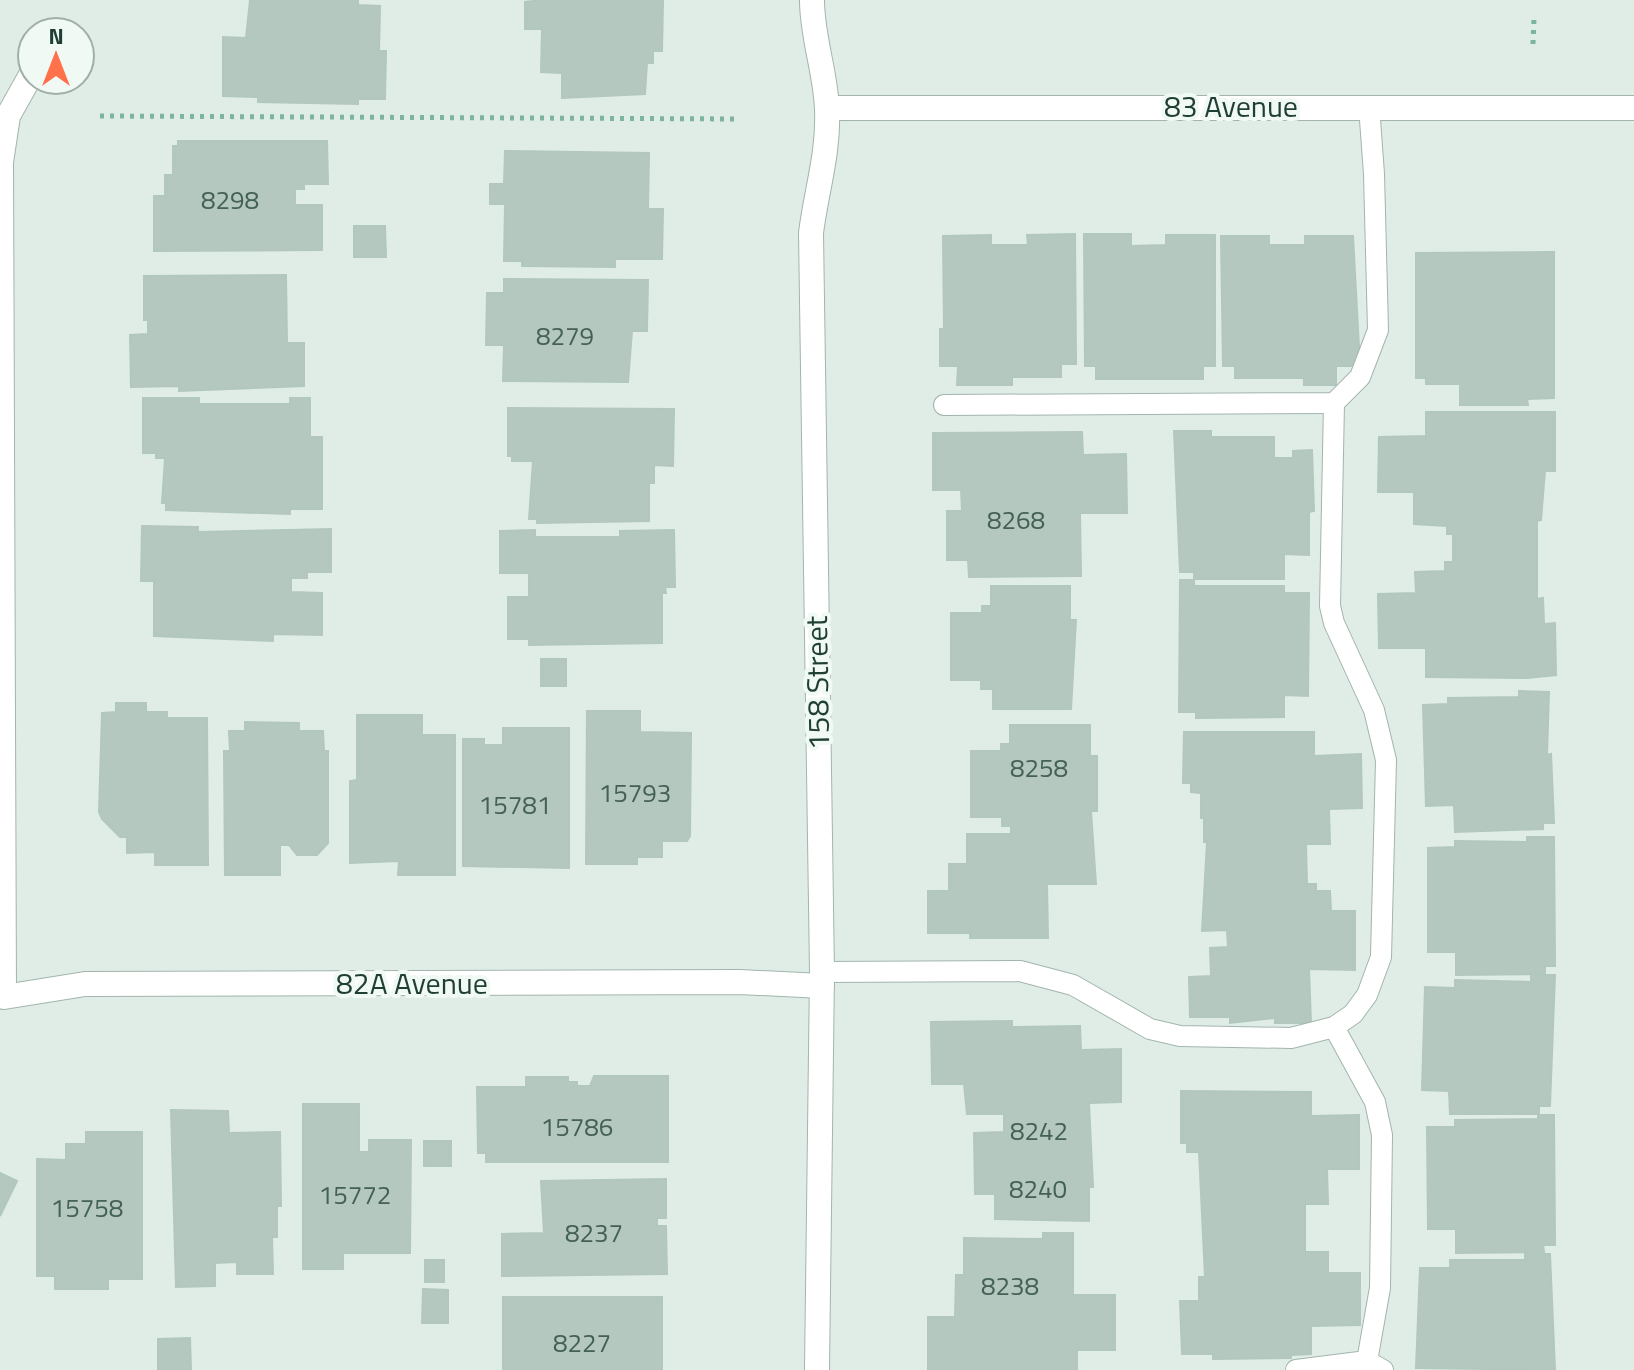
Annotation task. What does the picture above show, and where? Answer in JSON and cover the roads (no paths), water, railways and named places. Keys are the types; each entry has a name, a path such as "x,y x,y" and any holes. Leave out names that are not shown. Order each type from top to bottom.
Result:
{"street":[{"name":"158 Street","path":"812,0 812,29 827,108 827,148 811,233 822,979 817,1370"},
{"name":"82A Avenue","path":"19,96 8,116 1,162 4,997 85,984 739,982 822,979"},
{"name":"83 Avenue","path":"827,108 1634,108"}],"lane":[{"path":"822,979 1020,971 1073,985 1150,1029 1180,1036 1291,1038 1334,1027 1353,1014 1367,995 1381,957 1386,760 1374,710 1334,623 1330,606 1334,403 1360,377 1373,350 1378,330 1369,106"},
{"path":"944,405 1334,403"},
{"path":"1296,1370 1375,1366 1380,1288 1382,1135 1375,1102 1334,1027"}]}
